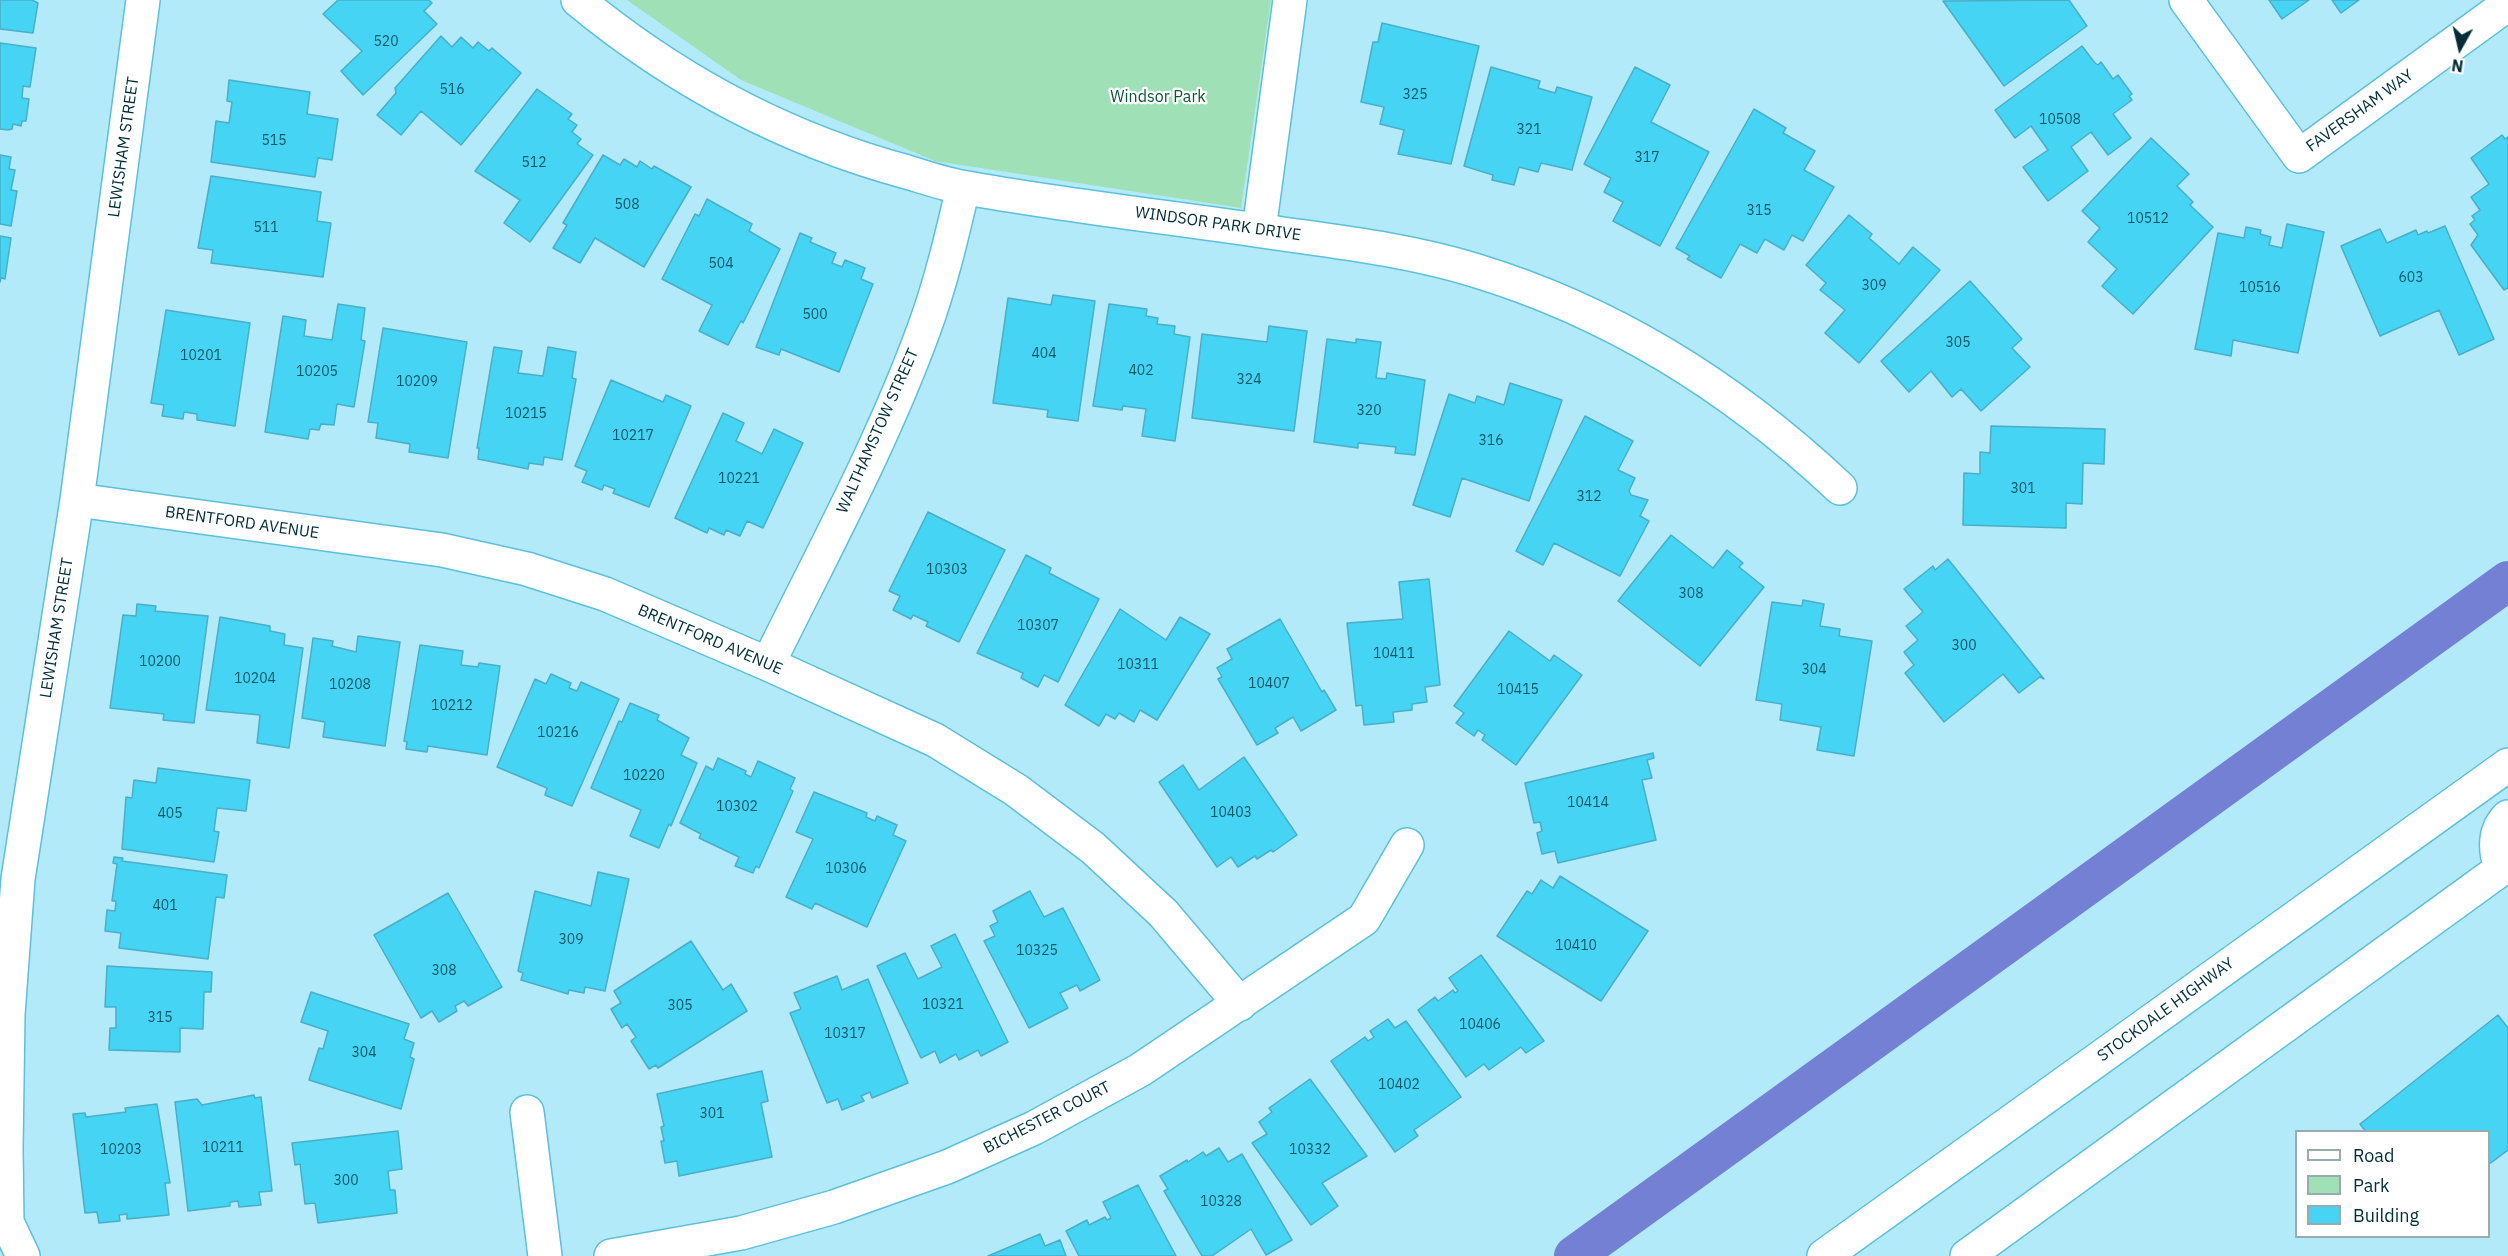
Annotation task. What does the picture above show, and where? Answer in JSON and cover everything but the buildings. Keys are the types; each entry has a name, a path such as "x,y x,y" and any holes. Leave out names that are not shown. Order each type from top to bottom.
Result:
{"street":[{"name":"LEWISHAM STREET","path":"22,1256 7,1222 9,1003 18,879 77,500 143,0"},
{"name":"WINDSOR PARK DRIVE","path":"578,0 621,36 689,80 767,123 853,158 963,188 1383,248 1473,270 1560,301 1643,341 1722,390 1795,446 1840,488"},
{"path":"1259,230 1290,0"},
{"name":"FAVERSHAM WAY","path":"2186,0 2299,156 2508,4"},
{"name":"WALTHAMSTOW STREET","path":"768,664 876,441 924,329 950,246 963,188"},
{"name":"BRENTFORD AVENUE","path":"77,500 442,550 527,569 605,594 768,664 935,740 1016,790 1093,848 1162,913 1240,1004"},
{"name":"STOCKDALE HIGHWAY","path":"1824,1256 2508,765"},
{"path":"1967,1256 2505,867 2496,855 2496,839 2502,822 2508,817"},
{"name":"BICHESTER COURT","path":"611,1256 741,1233 834,1207 947,1167 1034,1128 1140,1070 1364,919 1407,845"},
{"path":"527,1112 545,1256"}],"green space":[{"name":"Windsor Park","path":"627,0 1271,0 1241,208 935,161 741,80"}],"waterway":[{"path":"1574,1256 2508,581"}]}
